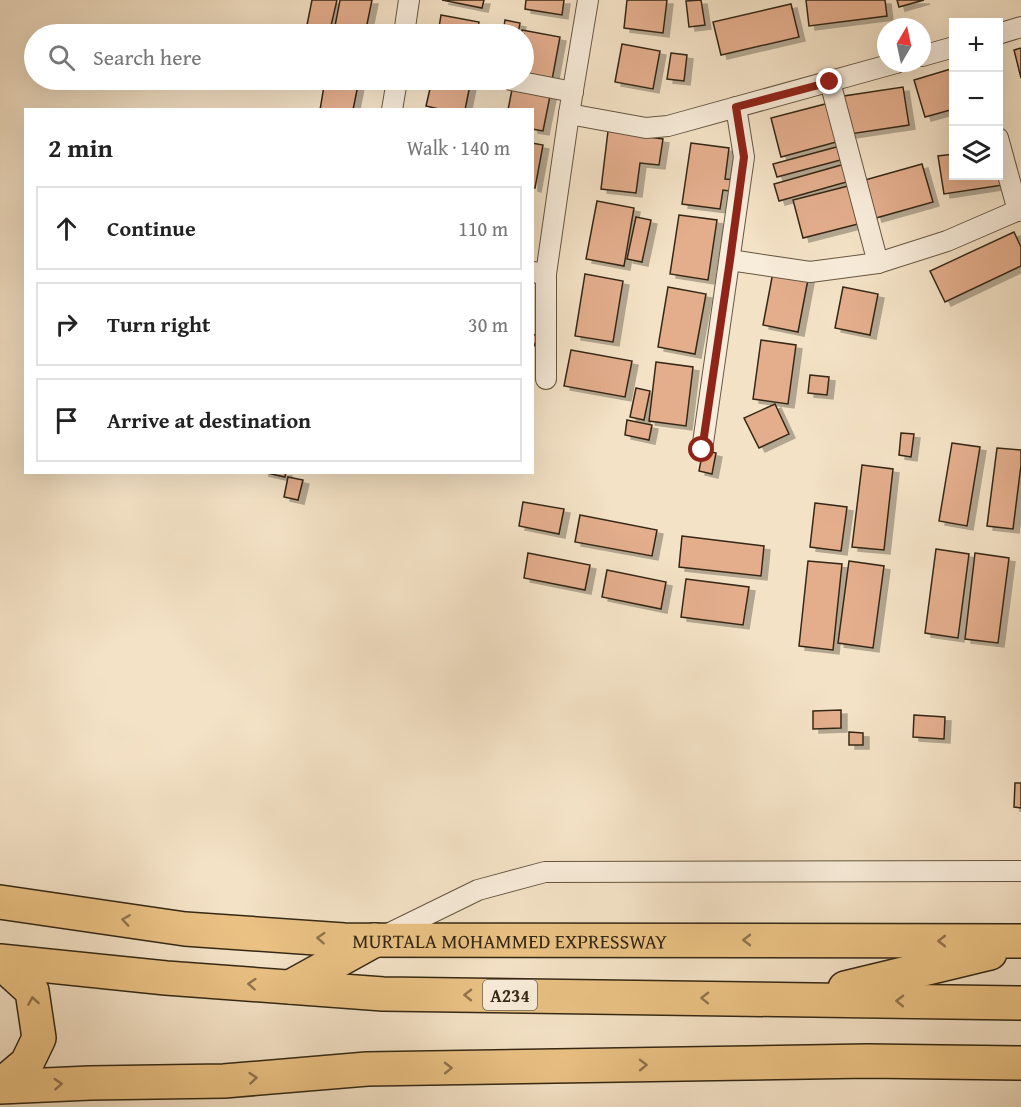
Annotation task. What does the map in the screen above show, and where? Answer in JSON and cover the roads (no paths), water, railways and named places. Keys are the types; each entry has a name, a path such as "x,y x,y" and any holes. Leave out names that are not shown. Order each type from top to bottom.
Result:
{"highway":[{"name":"MURTALA MOHAMMED EXPRESSWAY","path":"0,902 185,929 344,940 1021,944"},
{"path":"290,987 377,940"},
{"path":"795,1000 1021,944"},
{"path":"0,961 32,991 39,1038 27,1063 0,1086"},
{"name":"A234","path":"0,961 166,978 383,994 1021,1003"},
{"path":"0,1086 224,1081 367,1069 868,1061 1021,1063"}],"street":[{"path":"405,24 409,0"},
{"path":"546,379 539,273 588,0"},
{"path":"1003,32 1021,27"},
{"path":"931,53 949,48"},
{"path":"569,114 646,128 668,126 877,68"},
{"path":"830,82 878,263"},
{"path":"534,84 573,92"},
{"path":"392,108 395,90"},
{"path":"702,450 744,157 736,107"},
{"path":"730,260 810,272 878,263 947,242 1019,210 1003,152"},
{"path":"377,940 478,890 545,872 1021,872"}]}
